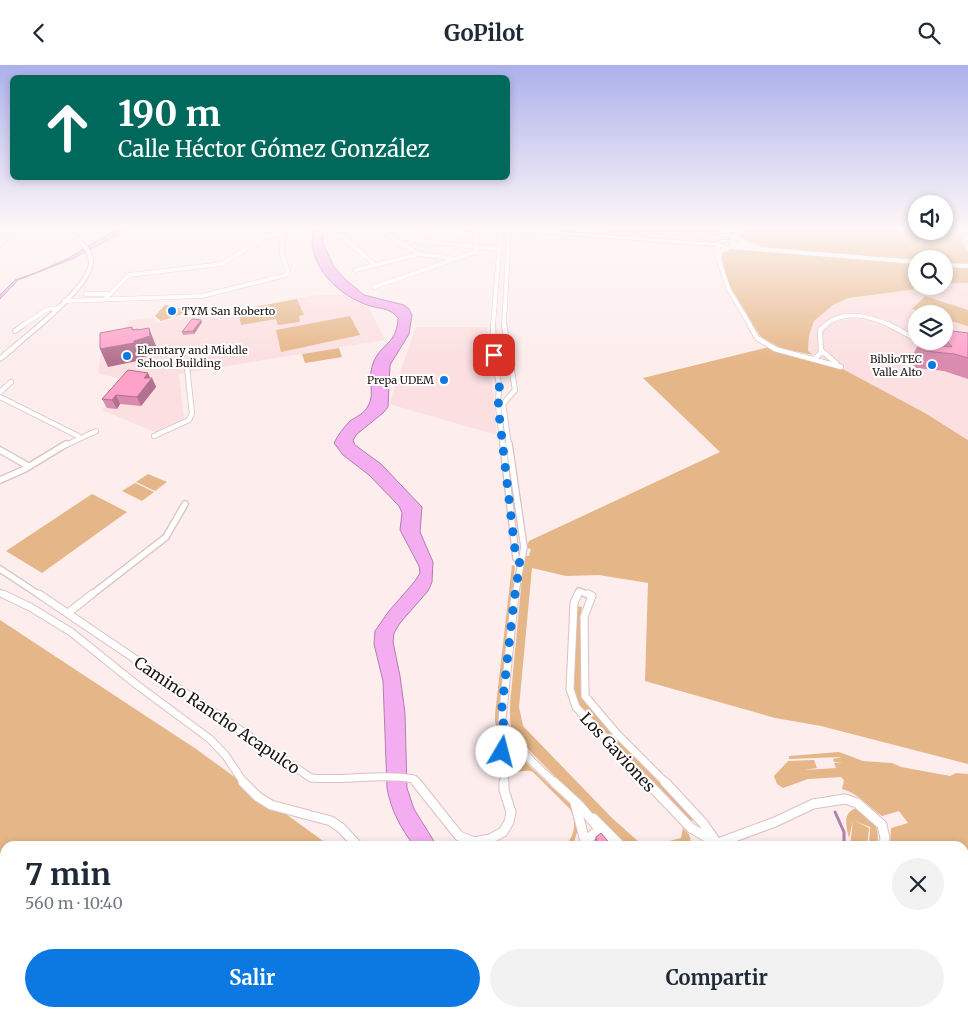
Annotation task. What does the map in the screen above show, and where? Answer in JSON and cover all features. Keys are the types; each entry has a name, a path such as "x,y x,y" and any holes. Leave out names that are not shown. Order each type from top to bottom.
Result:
{"street":[{"path":"0,359 82,285 89,273"},
{"path":"66,299 80,300 107,296 129,275 142,273"},
{"path":"86,295 152,296 202,294 280,273"},
{"path":"374,287 415,273"},
{"path":"724,273 729,290 757,337 775,349 841,367 821,350"},
{"path":"501,404 514,391 504,327 505,275 497,275 494,355 500,392 501,404 511,517 516,559 520,563"},
{"path":"15,331 48,309 58,308"},
{"path":"814,359 819,357 821,350 820,330 836,319 849,315 860,315 878,320 908,335"},
{"path":"154,436 189,420 191,417 187,368"},
{"path":"0,393 11,382"},
{"path":"500,392 510,391 513,386"},
{"path":"0,397 78,436"},
{"path":"501,404 524,547 514,600 502,720 516,745 616,841"},
{"path":"0,480 28,466 78,436 96,431"},
{"path":"0,450 28,466"},
{"path":"68,613 166,537 185,504"},
{"path":"511,517 520,517"},
{"name":"Camino Rancho Acapulco","path":"0,569 311,778 333,780 401,777 414,779 459,837 471,841"},
{"name":"Los Gaviones","path":"709,841 691,828 576,707 570,689 574,603 579,591 592,596 584,617 585,696 622,739 702,820 712,841"},
{"path":"0,593 30,607 72,632 137,685 210,739 226,756 246,786 258,797 272,805 331,821 353,841"},
{"name":"Camino Rancho Acapulco","path":"479,841 490,839 503,832 509,822 511,812 504,790 505,760 502,752 507,731"},
{"path":"505,760 516,745"},
{"path":"725,841 775,822 813,804 845,799 857,803 882,825 884,841"},
{"path":"575,801 609,841"},
{"path":"575,801 586,841"},
{"path":"691,828 702,820"},
{"path":"590,841 599,830"}],"shaded area":[{"path":"35,273 18,280 0,299 0,295 15,280"},
{"path":"324,273 340,273 364,295 404,305 412,315 409,334 390,365 388,407 357,434 353,440 355,445 381,464 422,507 420,532 433,562 432,582 428,591 400,623 394,633 393,642 405,713 407,788 414,809 434,841 411,841 401,826 391,804 387,788 383,681 374,644 375,631 389,611 415,581 420,573 419,566 400,530 402,513 399,506 369,475 343,455 334,443 348,423 368,406 371,396 371,374 374,361 395,333 398,318 388,310 357,301 331,282"},
{"path":"726,273 908,273 908,290 848,298 833,305 814,321 809,335 808,351 813,355 780,348 760,336 728,283"},
{"path":"953,273 968,273 968,283 953,283"},
{"path":"953,283 968,283 968,439 925,413 808,352 809,335 814,321 833,305 848,298 908,289 908,295 953,295"},
{"path":"314,295 344,295 369,308 385,340 179,374 184,419 157,433 102,410 128,381 98,373 101,354 131,320 154,318 158,323 192,314 203,318"},
{"path":"925,296 953,305 916,305"},
{"path":"297,299 304,315 299,316 300,322 278,325 276,319 241,325 238,310"},
{"name":"TYM San Roberto","path":"165,305 175,306 175,309 181,308 186,313 161,321 155,316"},
{"path":"953,305 968,310 968,326 953,322"},
{"path":"350,316 360,335 281,352 276,330"},
{"name":"Prepa UDEM","path":"416,327 487,327 497,435 389,404"},
{"path":"769,347 837,366 925,413 968,440 968,764 821,726 775,718 645,681 648,583 599,575 566,576 532,568 519,707 523,726 612,818 638,841 619,841 512,731 510,704 523,567 525,556 529,556 531,549 526,548 529,541 720,452 643,378"},
{"path":"339,348 342,357 305,363 302,354"},
{"path":"148,474 167,482 155,491 136,482"},
{"path":"135,483 154,492 142,501 122,491"},
{"path":"92,494 127,512 42,573 6,551"},
{"path":"512,565 515,566 499,720 503,738 500,751 500,772 498,772 499,735 495,714"},
{"path":"577,606 582,607 580,617 581,698 623,746 695,818 691,821 581,707 574,692"},
{"path":"0,620 196,749 323,841 0,841"},
{"path":"839,752 863,761 892,763 901,767 950,776 956,773 968,774 968,841 890,841 891,828 908,823 899,811 882,816 858,797 842,789 844,780 841,777 808,779 783,788 777,784 774,776 788,761 814,760 817,768 804,770 836,768 834,763 843,763 834,762 833,759 842,757 789,759 789,756"},
{"path":"517,757 522,759 572,806 578,829 574,841 568,841 574,828 574,819 570,809 533,772 510,772 512,761"},
{"path":"854,809 860,810 870,817 878,833 878,841 869,841 870,827 855,821 869,828 868,841 851,841 853,821 849,838 847,826 847,818"},
{"path":"683,828 689,834 690,841 670,841 681,838"}],"building":[{"path":"192,319 201,320 193,331 182,332"},
{"path":"132,327 132,330 149,328 150,336 134,341 134,343 100,349 100,333"},
{"path":"953,331 968,333 968,358 954,354 925,351 953,350"},
{"path":"128,370 148,373 144,378 152,378 137,397 116,395 112,400 102,399"},
{"path":"601,833 608,841 597,841 596,837"}],"waterway":[{"path":"835,812 844,832 844,841"}],"place":[{"name":"TYM San Roberto","path":"172,311"},
{"name":"Elemtary and Middle School Building","path":"127,356"},
{"name":"BiblioTEC Valle Alto","path":"932,365"},
{"name":"Prepa UDEM","path":"444,380"}],"route":[{"path":"494,355 498,375 500,396 498,405 516,559 520,563 502,707 502,720 507,731 502,752"}]}
